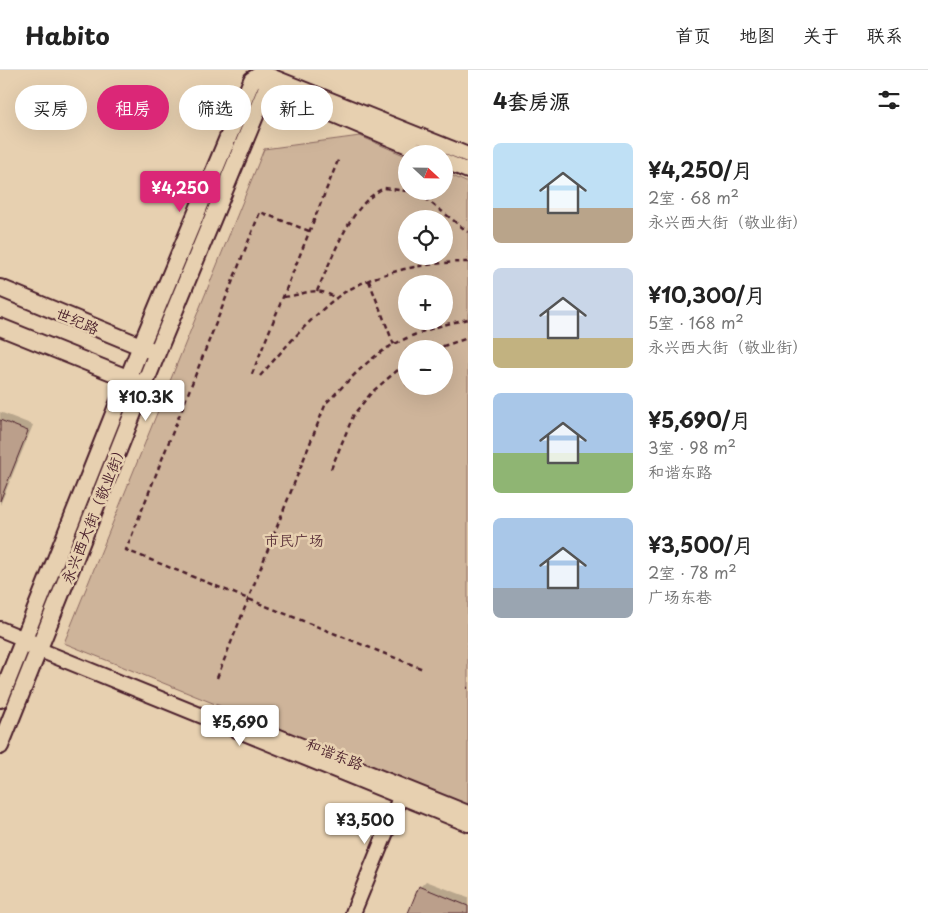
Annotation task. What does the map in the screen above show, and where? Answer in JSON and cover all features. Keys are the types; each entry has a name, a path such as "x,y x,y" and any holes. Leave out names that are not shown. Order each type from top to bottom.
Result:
{"main road":[{"name":"永兴西大街（敬业街）","path":"0,699 141,346 252,80 265,80 0,746"},
{"name":"世纪路","path":"0,288 156,353"},
{"path":"0,327 144,384"}],"street":[{"path":"265,80 407,145"},
{"path":"265,80 468,155"},
{"path":"453,165 468,171"},
{"name":"和谐东路","path":"0,629 403,792 468,813"},
{"path":"353,913 403,792"},
{"name":"和谐东路","path":"403,792 468,824"}],"path":[{"path":"252,374 339,158"},
{"path":"317,290 352,219 363,202 384,188 398,190"},
{"path":"428,200 468,232"},
{"path":"309,231 260,212 126,550 423,669"},
{"path":"260,376 293,338 337,299 369,281 411,267 444,262 468,262"},
{"path":"369,281 394,345"},
{"path":"283,297 317,290 330,294 337,299"},
{"path":"217,678 326,403 354,375 394,345 431,328 468,319"},
{"path":"453,343 468,338"},
{"path":"331,469 354,414 372,392 398,370"}],"green space":[{"name":"市民广场","path":"360,136 398,153 398,200 453,200 453,176 468,183 468,806 64,643 264,149"}],"building":[{"path":"0,420 28,431 0,501"},
{"path":"419,886 468,906 468,913 408,913"}]}
